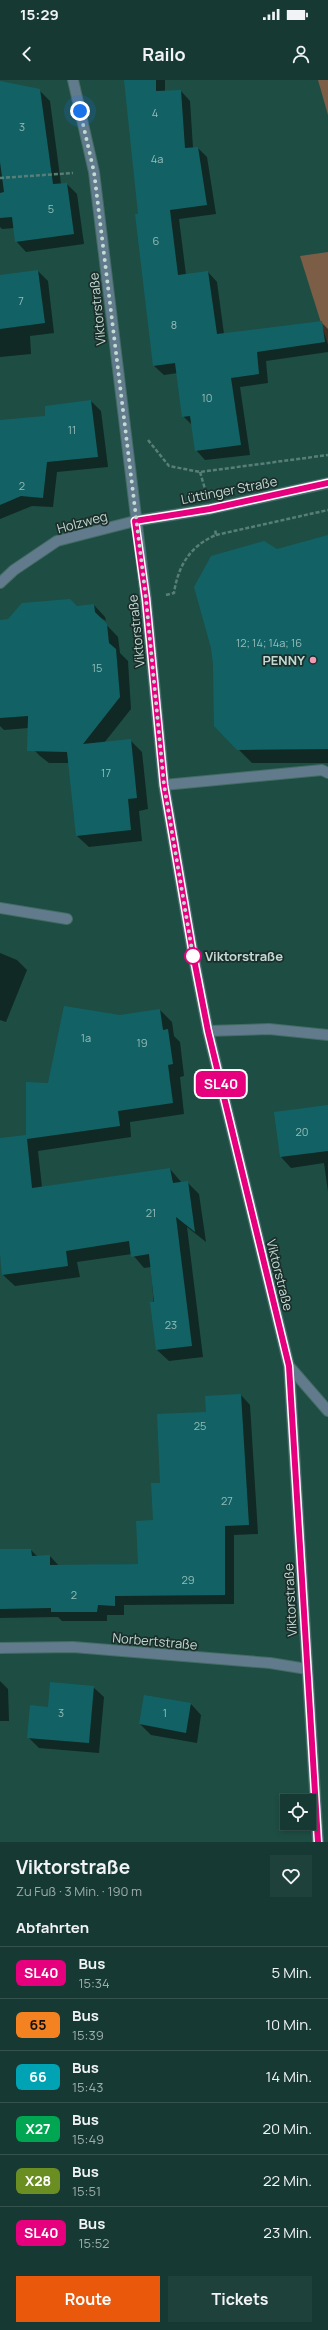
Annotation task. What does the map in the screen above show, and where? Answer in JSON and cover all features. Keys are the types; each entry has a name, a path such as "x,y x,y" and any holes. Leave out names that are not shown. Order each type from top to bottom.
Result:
{"street":[{"name":"Viktorstraße","path":"72,80 94,172 135,521 146,599 164,785 208,1031 289,1366 318,1842"},
{"name":"Lüttinger Straße","path":"135,521 210,509 328,483"},
{"name":"Holzweg","path":"0,583 14,570 57,541 135,521"},
{"path":"164,785 322,770 328,774"},
{"path":"0,908 66,919"},
{"path":"208,1031 269,1029 328,1035"},
{"path":"289,1366 328,1411"},
{"name":"Norbertstraße","path":"0,1648 73,1647 270,1664 307,1670"}],"path":[{"path":"0,178 94,172"},
{"path":"126,445 149,440 169,466 200,472 328,455"},
{"path":"200,472 216,535"},
{"path":"146,599 174,593 177,572 200,542 216,535 328,510"}],"shaded area":[{"path":"318,80 328,80 328,115"},
{"path":"328,252 328,345 300,256"}],"building":[{"path":"124,80 156,80 156,91 181,90 185,148 198,147 207,205 170,210 178,275 208,271 217,334 322,321 325,342 257,352 259,374 231,378 241,445 195,451 190,416 182,417 175,363 153,366 135,214 138,214"},
{"path":"0,81 40,89 53,184 67,183 74,234 15,242 12,217 0,218 0,193 4,192 0,162"},
{"path":"38,270 45,323 0,329 0,275"},
{"path":"91,400 98,457 47,462 43,498 21,496 0,505 0,420 45,416 45,406"},
{"path":"328,535 328,749 237,750 214,726 213,664 211,648 194,587 211,556 264,541 277,549"},
{"path":"70,599 77,606 94,604 95,612 107,624 109,643 116,649 120,697 83,744 131,739 137,798 128,799 131,830 76,836 67,752 27,751 28,716 0,718 0,620 8,619 22,603"},
{"path":"64,1006 120,1015 160,1009 163,1030 168,1029 173,1064 168,1065 173,1103 118,1111 120,1126 27,1139 32,1188 170,1168 173,1183 188,1181 195,1232 176,1217 192,1346 156,1350 150,1302 154,1302 149,1254 131,1257 129,1241 66,1251 68,1266 2,1275 0,1255 0,1138 26,1135 26,1082 48,1083"},
{"path":"328,1105 328,1151 280,1157 274,1112"},
{"path":"241,1394 249,1525 225,1526 225,1595 115,1596 115,1606 98,1605 97,1612 51,1612 51,1608 0,1609 0,1549 31,1549 32,1556 50,1555 50,1565 138,1564 136,1521 153,1520 151,1483 160,1483 157,1414 206,1412 205,1396"},
{"path":"50,1682 94,1686 89,1743 27,1738 30,1705 48,1707"},
{"path":"144,1695 191,1703 186,1733 139,1724"}],"bus line":[{"name":"SL40","path":"318,1842 289,1366 208,1031 193,954 179,864 164,785 146,599 135,521 210,509 328,483"}],"place":[{"name":"PENNY","path":"313,660"},
{"name":"Viktorstraße","path":"193,956"}],"route":[{"path":"80,111 94,172 126,445 146,599 164,785 179,864 193,956"}]}
